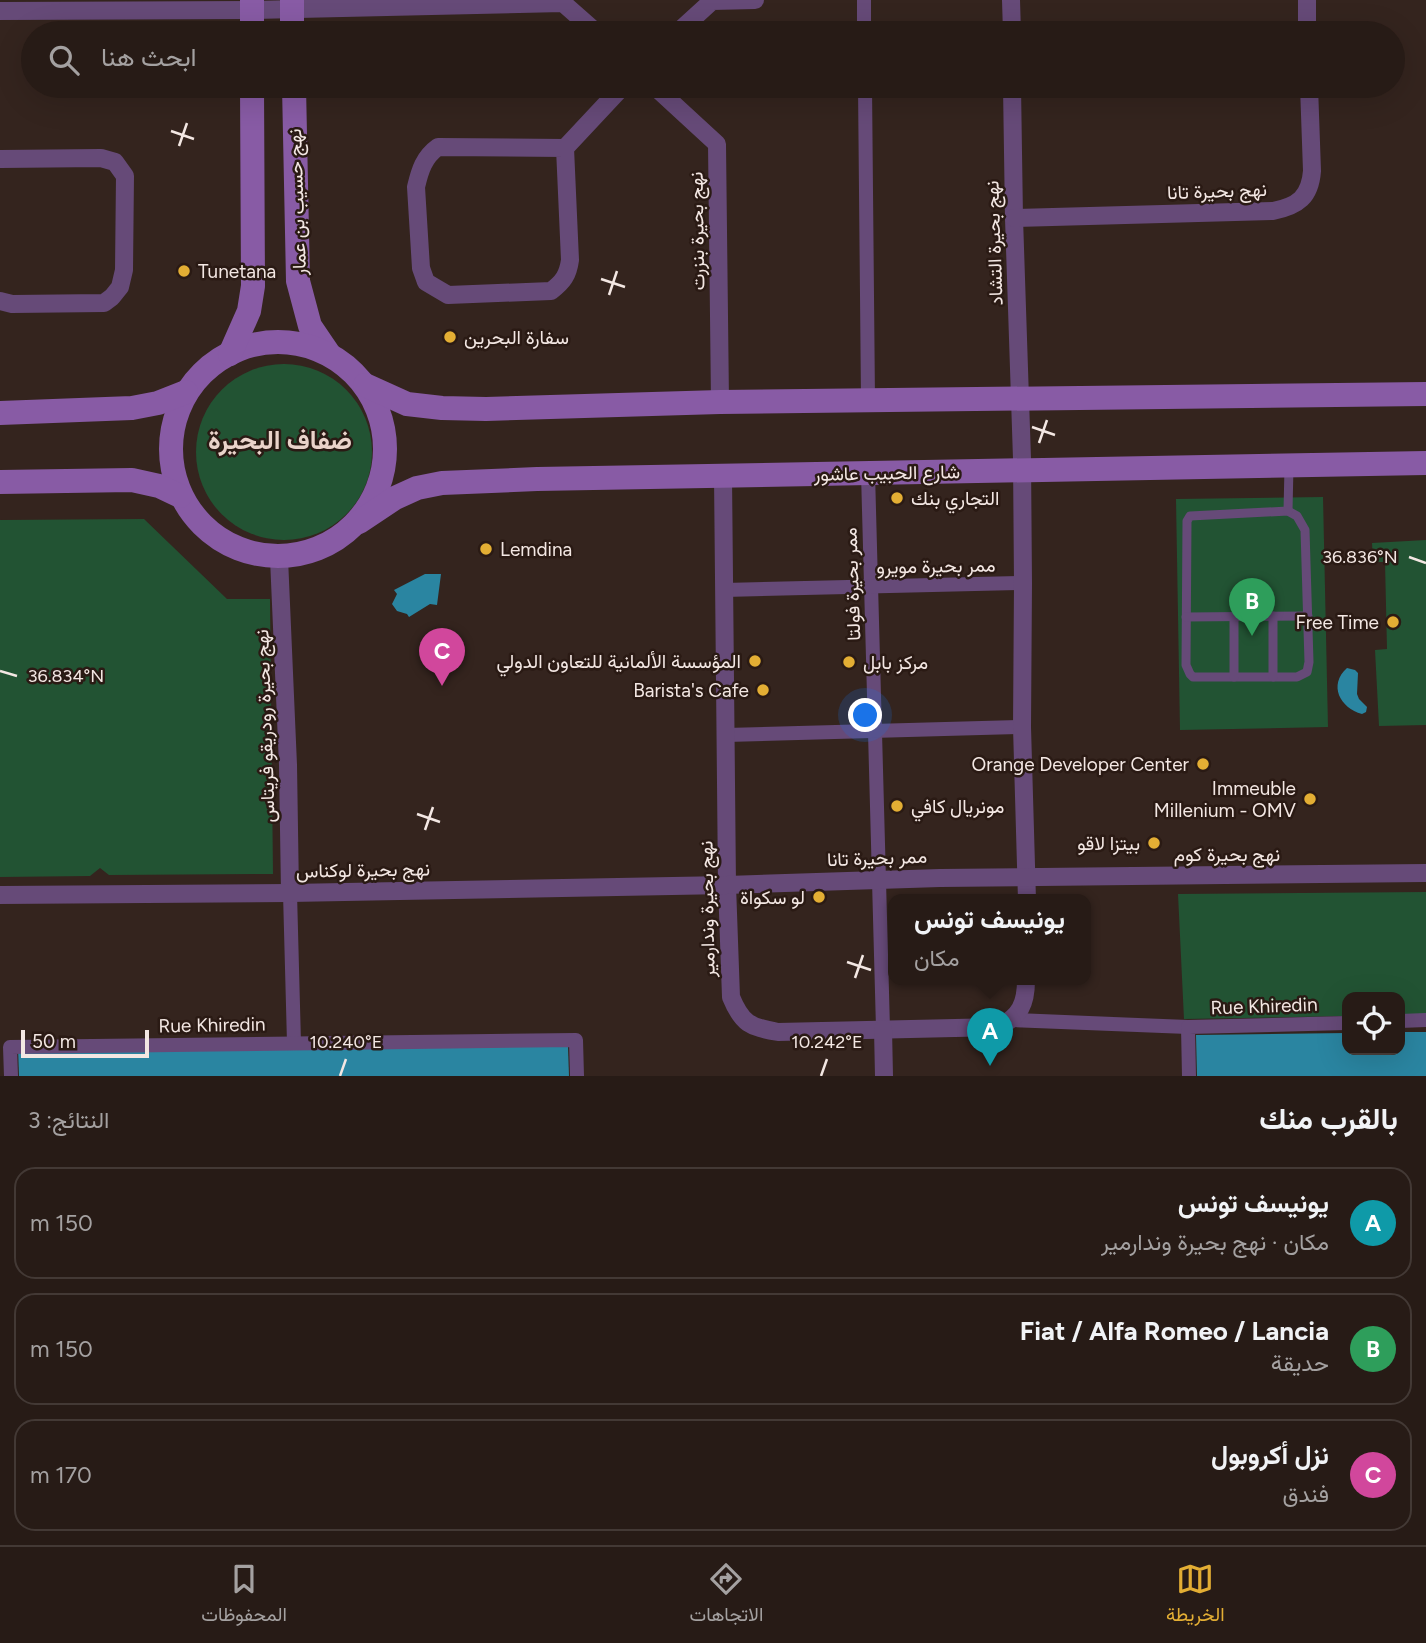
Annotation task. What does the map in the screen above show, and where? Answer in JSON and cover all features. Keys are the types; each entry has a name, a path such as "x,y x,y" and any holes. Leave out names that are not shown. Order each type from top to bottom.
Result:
{"main road":[{"path":"230,354 249,311 253,286 252,98"},
{"name":"نهج حسيب بن عمار","path":"294,98 298,281 310,326 329,354"},
{"path":"365,385 379,412 386,440 385,470 375,498 359,522 322,548 279,558 239,550 204,529 180,496 170,461 172,425 186,392 218,359 253,344 292,342 329,354 365,385 407,404 442,408 1426,394"},
{"path":"0,413 132,408 158,403 186,392"},
{"name":"شارع الحبيب عاشور","path":"359,522 395,498 417,488 442,483 537,478 1426,463"},
{"path":"0,482 132,480 159,486 180,496"}],"street":[{"path":"690,21 712,0 754,0"},
{"path":"864,0 864,21"},
{"path":"1011,0 1012,21"},
{"path":"1307,0 1307,21"},
{"path":"0,11 252,15 563,2 584,21"},
{"path":"565,148 438,147 431,152 425,159 416,187 421,268 426,282 448,295 551,291 562,284 570,260 565,148 612,98"},
{"name":"نهج بحيرة بنزرت","path":"667,98 717,144 720,402"},
{"path":"865,98 868,400"},
{"name":"نهج بحيرة التشاد","path":"1012,98 1022,469"},
{"name":"نهج بحيرة تانا","path":"1014,218 1273,211 1286,208 1304,198 1311,184 1309,98"},
{"path":"0,159 101,158 115,162 125,176 124,271 120,287 113,298 104,303 12,304 0,301"},
{"path":"1022,469 1022,727 1027,894"},
{"name":"ممر بحيرة فولتا","path":"868,473 883,1029"},
{"name":"نهج بحيرة وندارمير","path":"723,476 727,885 731,997 737,1013 749,1025 778,1032 999,1027 1013,1020"},
{"name":"نهج بحيرة رودريقو فريتاس","path":"279,558 288,765 290,893"},
{"name":"ممر بحيرة مويرو","path":"724,590 1023,583"},
{"path":"726,735 1022,727"},
{"name":"نهج بحيرة كوم","path":"1027,877 1426,873"},
{"name":"ممر بحيرة تانا","path":"727,885 1027,877"},
{"name":"نهج بحيرة لوكناس","path":"0,895 727,885"},
{"path":"290,893 294,1043"},
{"path":"1013,1020 1021,1009 1026,985"},
{"path":"1013,1020 1188,1027"},
{"path":"1405,1021 1426,1020"},
{"name":"Rue Khiredin","path":"1189,1076 1188,1027 1342,1023"},
{"path":"883,1029 884,1076"},
{"name":"Rue Khiredin","path":"11,1076 10,1047 576,1040 577,1076"}],"lane":[{"path":"1288,511 1289,465"},
{"path":"1288,511 1297,516 1305,530 1308,616 1309,662 1307,672 1297,677 1193,677 1189,674 1186,665 1186,528 1190,516 1288,511"},
{"path":"1234,616 1234,677"},
{"path":"1273,616 1273,677"},
{"path":"1186,617 1308,616"}],"green space":[{"path":"284,364 318,371 346,390 365,418 372,452 365,486 346,514 318,533 284,540 250,533 222,514 203,486 196,452 203,418 222,390 250,371"},
{"path":"1323,497 1328,727 1180,730 1176,499"},
{"path":"144,519 227,599 270,599 273,874 109,875 100,868 90,876 0,877 0,520"},
{"path":"1426,540 1426,725 1379,726 1375,650 1387,649 1385,562 1373,562 1372,543"},
{"path":"1426,892 1426,1014 1405,1015 1405,992 1342,992 1342,1016 1184,1019 1178,894"}],"water":[{"path":"425,574 441,574 437,605 430,604 409,617 397,611 392,604 397,594 394,590"},
{"path":"1347,668 1358,673 1357,694 1367,707 1362,714 1348,707 1339,695 1338,682"},
{"path":"1405,1032 1426,1032 1426,1076 1197,1076 1196,1035 1342,1033 1342,1055 1405,1055"},
{"path":"18,1047 568,1047 569,1076 19,1076"}],"place":[{"name":"Tunetana","path":"184,271"},
{"name":"سفارة البحرين","path":"450,337"},
{"name":"التجاري بنك","path":"897,498"},
{"name":"Lemdina","path":"486,549"},
{"name":"Free Time","path":"1393,622"},
{"name":"Fiat / Alfa Romeo / Lancia","path":"1252,636"},
{"name":"المؤسسة الألمانية للتعاون الدولي","path":"755,661"},
{"name":"مركز بابل","path":"849,662"},
{"name":"نزل أكروبول","path":"442,686"},
{"name":"Barista's Cafe","path":"763,690"},
{"name":"Orange Developer Center","path":"1203,764"},
{"name":"Immeuble Millenium - OMV","path":"1310,799"},
{"name":"مونريال كافي","path":"897,806"},
{"name":"بيتزا لاقو","path":"1154,843"},
{"name":"لو سكواة","path":"819,897"},
{"name":"يونيسف تونس","path":"990,1066"}],"district":[{"name":"ضفاف البحيرة","path":"280,440"}]}
